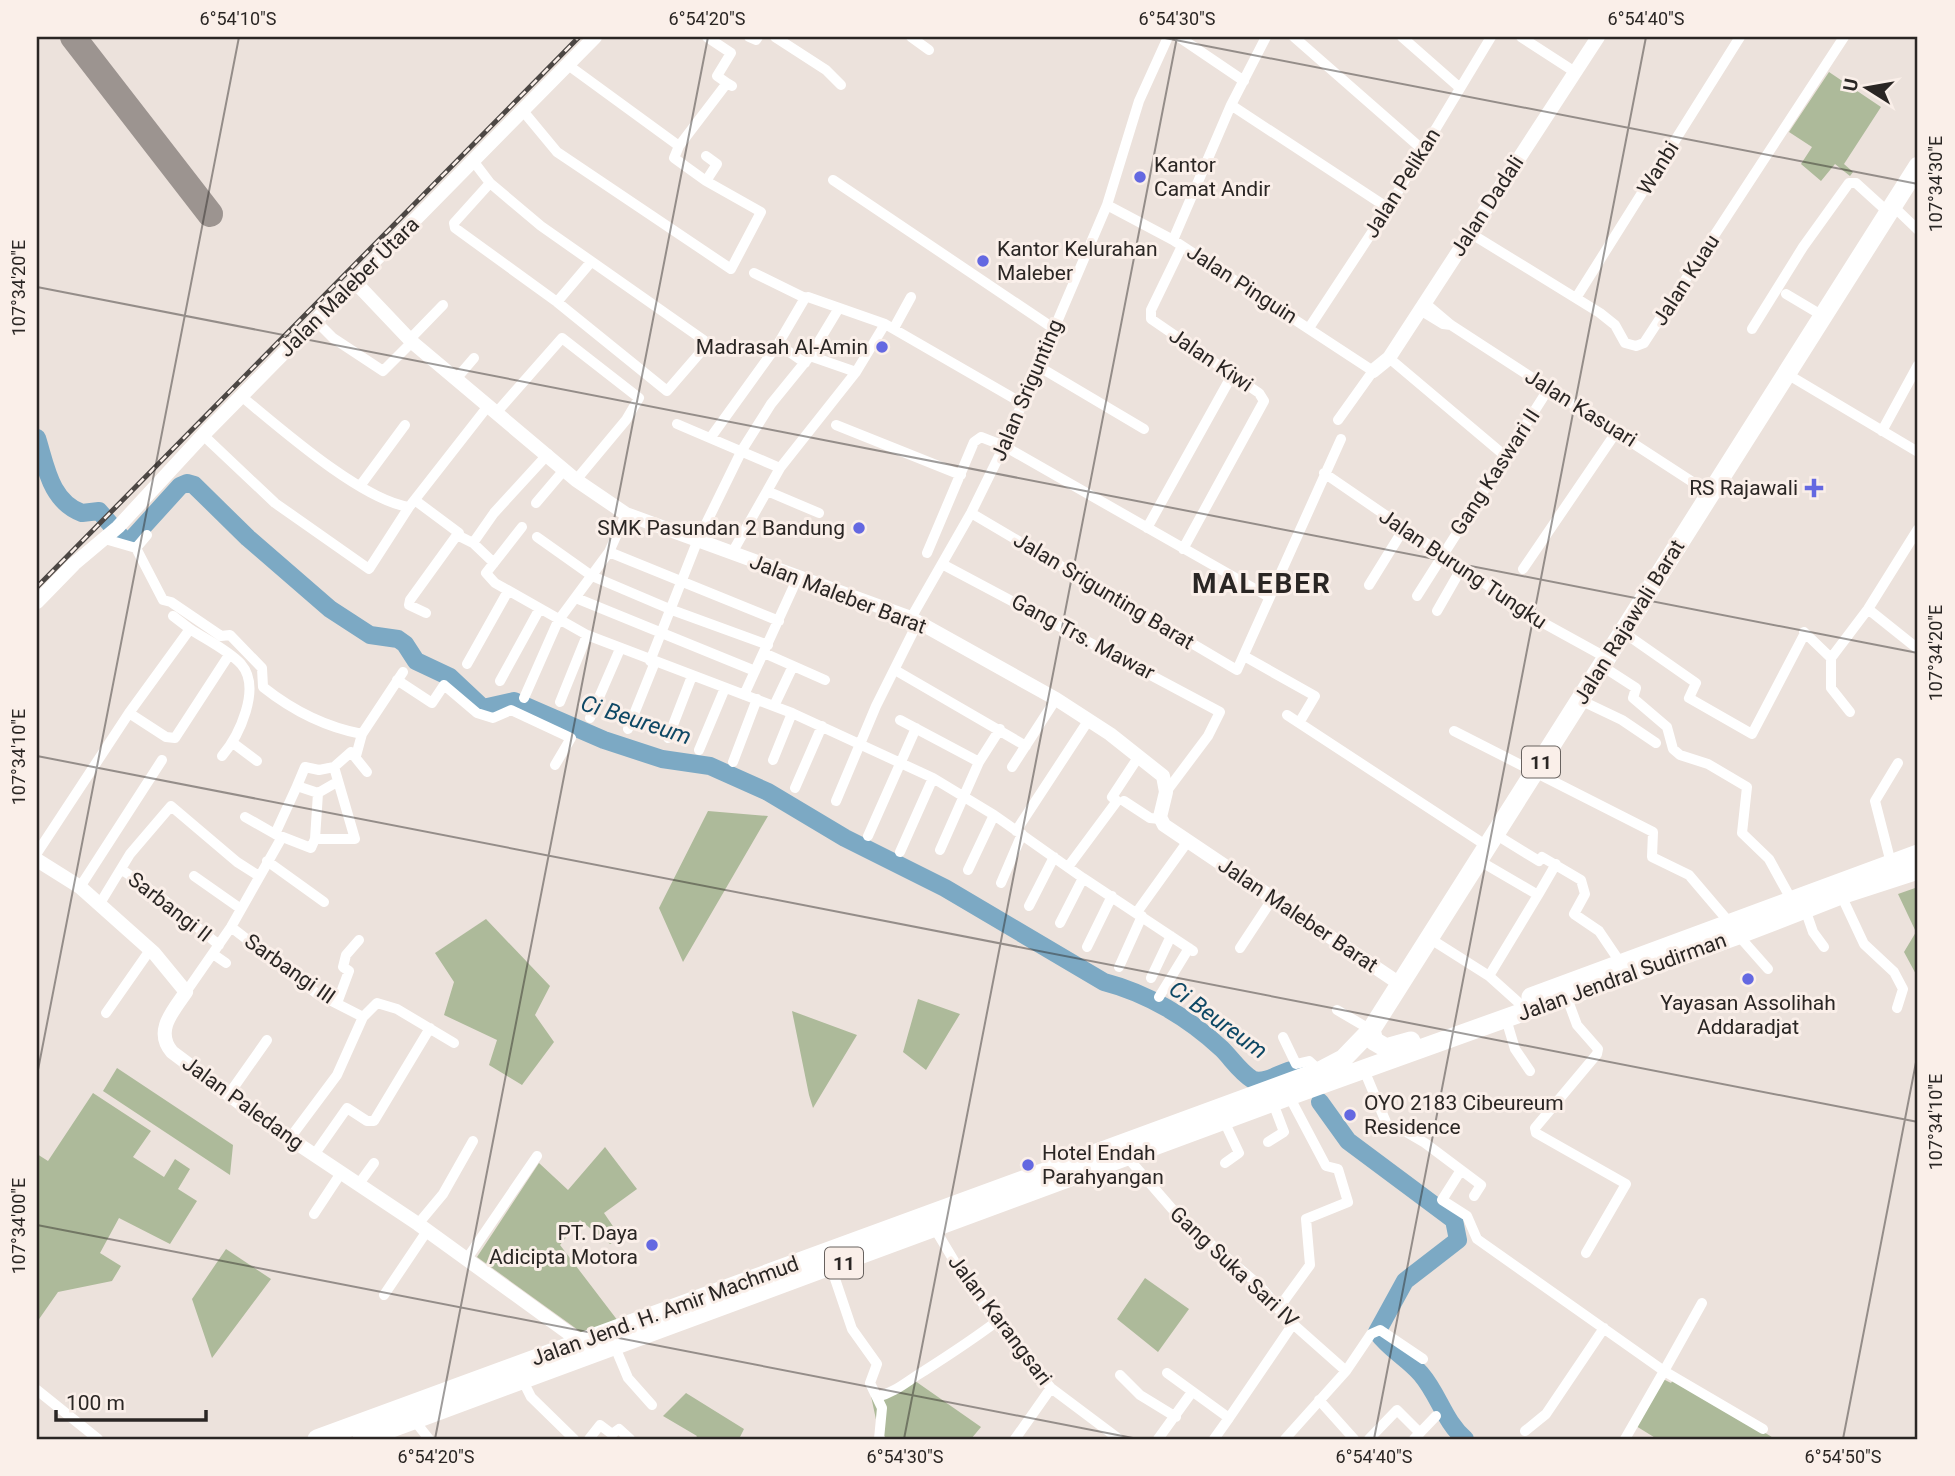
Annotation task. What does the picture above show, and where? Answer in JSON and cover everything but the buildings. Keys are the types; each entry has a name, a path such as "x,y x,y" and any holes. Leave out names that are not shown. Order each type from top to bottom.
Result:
{"highway":[{"name":"Jalan Rajawali Barat","path":"1325,1074 1371,1030 1918,166"},
{"name":"Jalan Jendral Sudirman","path":"1798,904 1841,895 1918,854"},
{"name":"Jalan Jendral Sudirman","path":"1371,1030 1379,1045 1394,1047 1518,1002 1598,978 1894,869 1918,870"},
{"name":"Jalan Jendral Sudirman","path":"1325,1074 1364,1070 1567,998 1620,962 1733,929"},
{"name":"Jalan Jend. H. Amir Machmud","path":"324,1438 581,1342 931,1222 1128,1158 1281,1099 1325,1074"},
{"name":"Jalan Jend. H. Amir Machmud","path":"362,1439 831,1267 931,1222 1325,1074"}],"street":[{"name":"Jalan Maleber Utara","path":"111,534 203,435 595,37"},
{"path":"523,111 556,152 731,269 761,212 706,181 674,158 679,146 730,85 718,76 731,53 708,37"},
{"path":"749,37 756,40 758,37"},
{"path":"775,37 826,70 841,85"},
{"path":"911,37 929,50"},
{"name":"Jalan Srigunting","path":"836,801 895,670 914,620 1003,446 1107,205 1139,101 1168,37"},
{"path":"1179,37 1244,81"},
{"path":"1194,47 1201,37"},
{"path":"1177,243 1231,105 1266,37"},
{"path":"1294,37 1423,150"},
{"path":"1402,37 1460,88"},
{"name":"Jalan Pelikan","path":"1309,328 1388,208 1492,37"},
{"path":"1521,37 1575,72"},
{"name":"Jalan Dadali","path":"1373,371 1389,358 1598,37"},
{"name":"Wanbi","path":"1576,299 1740,37"},
{"name":"Jalan Kuau","path":"1469,233 1615,325 1625,343 1636,346 1644,343 1844,37"},
{"path":"568,65 679,146"},
{"path":"1231,105 1388,208"},
{"path":"706,156 717,164 706,181"},
{"path":"474,162 490,183 541,226 705,341 705,347 665,392 557,302 454,226 490,183"},
{"path":"833,180 1053,328"},
{"path":"1752,330 1803,247 1849,183 1856,183 1918,230"},
{"name":"Jalan Pinguin","path":"1107,205 1177,243 1373,371"},
{"name":"Jalan Kiwi","path":"1177,243 1151,310 1151,319 1231,377 1259,393 1264,403 1184,549"},
{"path":"557,302 591,262"},
{"path":"754,273 805,298 807,296 890,326 1020,402"},
{"name":"Jalan Maleber Barat","path":"355,282 411,341 576,480 626,514 914,620 1056,699 1139,756 1163,776 1166,792"},
{"path":"1786,294 1823,316"},
{"path":"732,553 780,468 911,297"},
{"path":"711,437 778,344 805,298"},
{"path":"316,321 333,338 383,371 443,305"},
{"name":"Jalan Kasuari","path":"1422,307 1711,494"},
{"path":"628,729 697,542 742,450 754,428 808,359 839,309"},
{"path":"203,435 275,503 369,569 413,504 492,410 562,338 639,398 626,421 576,480"},
{"path":"778,344 808,359 856,372"},
{"path":"456,379 474,358"},
{"path":"1389,358 1504,455"},
{"path":"1036,365 1144,429"},
{"path":"1882,431 1918,365"},
{"path":"1338,421 1373,371"},
{"path":"1787,374 1918,452"},
{"path":"1147,528 1231,377"},
{"name":"Gang Kaswari II","path":"1417,596 1549,388"},
{"path":"241,396 330,467 360,486 413,504 473,543 494,563"},
{"path":"677,424 780,468"},
{"path":"360,486 405,425"},
{"path":"836,425 961,475"},
{"path":"1523,569 1617,431"},
{"path":"927,553 978,437 1003,446 1269,597"},
{"path":"1299,723 1315,696 1244,656 1340,439"},
{"path":"473,543 494,513 548,454"},
{"path":"536,503 564,470"},
{"name":"Jalan Burung Tungku","path":"1324,473 1441,556 1604,662 1636,688 1633,698 1668,727 1673,749 1680,755 1708,764 1747,787 1742,833 1769,859 1798,904"},
{"path":"766,491 820,513"},
{"name":"Jalan Srigunting Barat","path":"971,513 1237,670 1244,656"},
{"path":"524,698 558,621 610,552 626,514"},
{"path":"522,527 486,576 539,610 587,635 822,726 933,778 994,815 1191,949 1159,997"},
{"path":"1850,712 1831,688 1831,658 1868,609 1918,529"},
{"path":"1369,584 1403,530"},
{"path":"426,613 410,605 410,600 459,533"},
{"path":"37,602 74,564 111,534 136,548 163,600 171,602 221,636 230,635 245,647 262,667 263,687 296,712 362,734"},
{"path":"136,548 147,535"},
{"path":"537,537 592,576 766,649 793,666 825,680"},
{"path":"610,552 779,621"},
{"name":"Gang Trs. Mawar","path":"942,564 1122,657 1221,714 1166,792"},
{"path":"1437,611 1461,569"},
{"path":"744,695 798,577"},
{"path":"467,664 508,591"},
{"path":"576,598 755,671"},
{"path":"1868,609 1918,649"},
{"path":"500,681 539,610"},
{"path":"173,616 229,655 240,664 247,676 247,705 242,727 222,756"},
{"path":"37,852 129,713 190,629"},
{"path":"1623,632 1696,683 1689,698 1752,734 1805,632 1831,658"},
{"path":"560,702 587,635"},
{"path":"590,718 620,649"},
{"path":"129,713 166,737 175,738 229,655"},
{"path":"774,706 793,666"},
{"path":"895,670 1026,746"},
{"path":"356,756 362,734 400,676 432,703 444,685 477,713 493,718 511,710 571,738 555,765"},
{"path":"668,738 692,676"},
{"path":"699,750 724,688"},
{"path":"733,762 757,699"},
{"path":"1012,768 1056,699"},
{"path":"1580,700 1622,720 1656,743"},
{"path":"773,760 792,713"},
{"path":"1287,715 1487,847 1538,895"},
{"path":"900,720 979,762"},
{"path":"1001,883 1019,832 1088,721"},
{"path":"795,788 822,726"},
{"path":"868,836 916,728"},
{"path":"940,850 979,762 1000,729"},
{"path":"1454,732 1654,834 1652,857 1689,875 1768,969"},
{"path":"233,743 257,761"},
{"path":"37,860 80,887 150,950 186,992 231,927 260,876 305,767 334,767 351,751 367,772"},
{"path":"1068,867 1117,802 1112,797 1139,756"},
{"path":"80,887 162,760"},
{"path":"1894,869 1875,802 1898,763"},
{"path":"315,839 355,839 334,767"},
{"path":"900,852 933,778"},
{"path":"297,786 318,793 337,782"},
{"path":"1124,801 1150,818 1160,819 1166,792"},
{"path":"245,817 278,836 311,848 315,839 318,793"},
{"path":"99,905 121,869 167,808 174,808 237,862 260,876"},
{"path":"968,870 994,815"},
{"name":"Jalan Maleber Barat","path":"1160,819 1164,825 1400,984"},
{"path":"1119,967 1140,914 1188,841"},
{"path":"1487,847 1539,861 1542,857 1584,883 1585,894 1574,914 1599,931 1620,962"},
{"path":"1029,906 1054,857"},
{"path":"267,861 324,902"},
{"path":"1489,976 1556,864"},
{"name":"Sarbangi II","path":"121,869 216,949 226,963"},
{"path":"194,876 242,909"},
{"path":"1060,923 1083,878"},
{"path":"1841,895 1864,944 1891,969 1903,989 1898,1008"},
{"path":"1087,947 1112,896"},
{"path":"1240,948 1273,898"},
{"path":"1798,904 1824,947"},
{"name":"Sarbangi III","path":"231,927 316,992 363,1017"},
{"path":"1152,978 1171,936"},
{"path":"1429,939 1489,976 1518,1002"},
{"path":"337,1003 349,971 343,967 346,955 359,940"},
{"path":"106,1013 150,950"},
{"name":"Jalan Paledang","path":"186,992 169,1016 164,1042 290,1138 581,1342"},
{"path":"1567,998 1577,1025 1598,1049 1597,1054 1551,1107 1535,1128 1536,1133 1625,1185 1586,1253"},
{"path":"290,1138 337,1074 363,1017 377,1003 397,1009 454,1043"},
{"path":"1337,1010 1371,1030"},
{"path":"1506,1019 1508,1034 1530,1071"},
{"path":"314,1155 347,1108 367,1121 374,1121 430,1028"},
{"path":"1283,1037 1296,1064 1308,1061 1325,1074"},
{"path":"229,1094 267,1040"},
{"path":"1364,1070 1384,1121 1391,1130 1401,1129 1481,1185 1474,1196"},
{"path":"1268,1142 1284,1132 1281,1099"},
{"path":"1278,1309 1310,1265 1306,1219 1348,1202 1338,1169 1326,1166 1281,1099"},
{"path":"1224,1121 1239,1151 1238,1155 1225,1163"},
{"path":"384,1295 473,1140"},
{"path":"466,1260 537,1156"},
{"name":"Gang Suka Sari IV","path":"1128,1158 1154,1192 1259,1285 1293,1324 1346,1371"},
{"path":"358,1185 374,1163"},
{"path":"1461,1170 1443,1201 1467,1216 1477,1239 1604,1328 1631,1351 1763,1429"},
{"path":"314,1214 341,1173"},
{"name":"Jalan Karangsari","path":"931,1222 996,1322 1051,1388 1115,1438"},
{"path":"831,1267 852,1329 877,1364 870,1383 883,1412 879,1439"},
{"path":"1625,1439 1702,1303"},
{"path":"877,1397 895,1392 920,1373 951,1356 996,1322"},
{"path":"1214,1439 1293,1324"},
{"path":"1525,1430 1546,1414 1604,1328"},
{"path":"1285,1439 1346,1371 1376,1332 1423,1359"},
{"path":"615,1347 628,1378 652,1405"},
{"path":"1167,1374 1229,1418"},
{"path":"1120,1375 1140,1395 1176,1417"},
{"path":"523,1381 531,1397 575,1439"},
{"path":"1014,1439 1051,1388"},
{"path":"37,1390 98,1439"},
{"path":"1158,1439 1192,1392"},
{"path":"1320,1400 1354,1439"},
{"path":"1369,1439 1397,1410 1417,1436 1436,1416"},
{"path":"414,1420 429,1439"},
{"path":"589,1439 600,1425 612,1434 619,1429 630,1439"}],"green space":[{"path":"1829,72 1881,107 1844,164 1853,172 1850,176 1835,164 1821,181 1801,164 1812,147 1789,132"},
{"path":"708,811 768,816 683,962 659,908"},
{"path":"1918,887 1918,978 1904,952 1916,932 1898,894"},
{"path":"486,919 550,986 535,1015 554,1042 522,1085 489,1065 497,1040 444,1015 454,982 435,953"},
{"path":"918,999 960,1014 926,1070 903,1052"},
{"path":"792,1011 857,1035 813,1108 809,1095"},
{"path":"117,1068 233,1145 230,1175 103,1091"},
{"path":"93,1093 151,1131 133,1157 164,1177 175,1159 190,1169 178,1189 197,1201 170,1244 119,1218 100,1253 121,1266 112,1281 58,1292 37,1322 37,1154 48,1161"},
{"path":"605,1147 637,1189 604,1213 621,1238 610,1244 580,1220 560,1245 618,1321 585,1335 477,1257 539,1163 568,1190"},
{"path":"226,1249 271,1279 212,1358 192,1299"},
{"path":"1145,1278 1189,1309 1158,1352 1117,1319"},
{"path":"908,1376 981,1427 971,1439 887,1439 878,1429 871,1396 894,1392"},
{"path":"1675,1377 1775,1439 1657,1439 1636,1426 1663,1379 1671,1383"},
{"path":"686,1393 744,1429 739,1439 695,1439 697,1436 663,1416"}],"waterway":[{"name":"Ci Beureum","path":"37,438 51,482 63,500 82,513 99,511 123,539 131,540 180,486 187,483 194,485 248,538 330,609 370,635 398,639 405,644 416,661 450,677 483,708 514,701 604,740 662,759 710,766 768,792 845,838 945,888 1104,982 1167,1008 1209,1038 1253,1080 1266,1080 1291,1070 1303,1071"},
{"name":"Ci Beureum","path":"1320,1102 1348,1141 1454,1220 1458,1240 1405,1281 1377,1332 1421,1374 1452,1424 1465,1439"}],"taxiway":[{"path":"73,37 210,214"}],"railway":[{"path":"37,587 579,37"}],"place":[{"name":"Kantor Camat Andir","path":"1140,177"},
{"name":"Kantor Kelurahan Maleber","path":"983,261"},
{"name":"Madrasah Al-Amin","path":"882,347"},
{"name":"RS Rajawali","path":"1814,488"},
{"name":"SMK Pasundan 2 Bandung","path":"859,528"},
{"name":"Yayasan Assolihah Addaradjat","path":"1748,979"},
{"name":"OYO 2183 Cibeureum Residence","path":"1350,1115"},
{"name":"Hotel Endah Parahyangan","path":"1028,1165"},
{"name":"PT. Daya Adicipta Motora","path":"652,1245"}],"district":[{"name":"MALEBER","path":"1262,583"}]}
